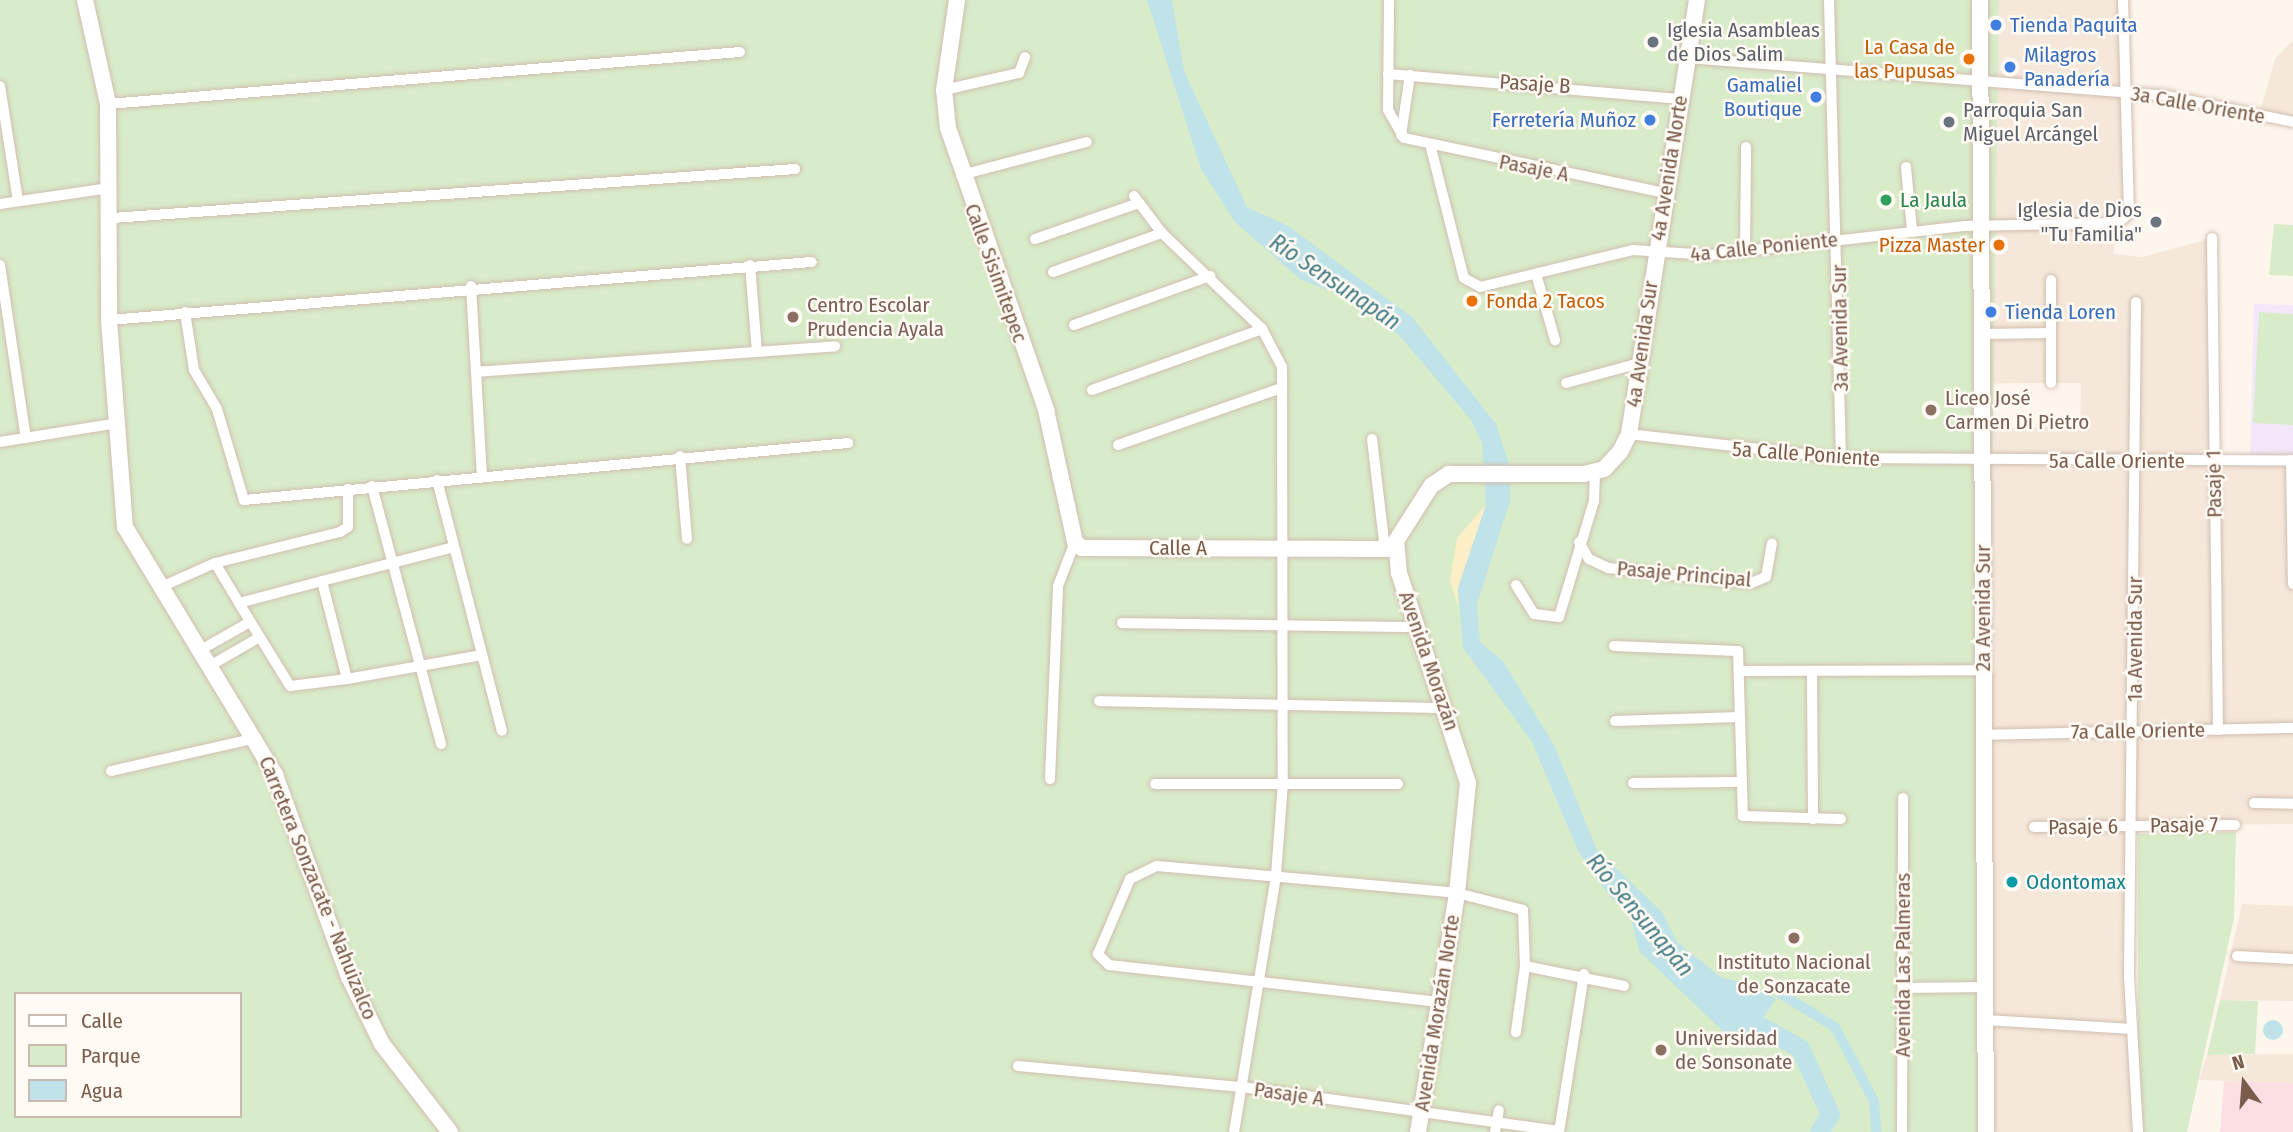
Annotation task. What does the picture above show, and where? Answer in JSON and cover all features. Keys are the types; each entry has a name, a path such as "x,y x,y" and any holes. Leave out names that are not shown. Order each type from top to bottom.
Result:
{"street":[{"name":"Carretera Sonzacate - Nahuizalco","path":"85,0 108,104 112,218 109,320 113,424 125,527 161,587 204,648 256,738 308,853 352,985 382,1044 450,1132"},
{"path":"1389,0 1388,110 1403,136"},
{"name":"4a Avenida Norte","path":"1655,253 1697,0"},
{"name":"3a Avenida Sur","path":"1829,0 1839,240 1841,458"},
{"name":"2a Avenida Sur","path":"1980,0 1978,83 1983,461 1986,1132"},
{"path":"2123,0 2130,92"},
{"name":"Calle Sisimitepec","path":"960,1 944,90 961,175 1046,411 1075,542"},
{"path":"108,104 740,52"},
{"path":"944,90 1019,73 1025,57"},
{"name":"3a Calle Oriente","path":"1688,58 1832,72 2130,92 2293,122"},
{"name":"Pasaje B","path":"1388,74 1681,99"},
{"path":"1403,136 1410,75"},
{"path":"0,86 18,201"},
{"name":"4a Calle Poniente","path":"1431,148 1469,286 1536,274 1633,250 1655,253 1745,251 1912,230 1980,225 2126,221 2130,92"},
{"name":"Pasaje A","path":"1403,136 1431,148 1665,193"},
{"path":"961,175 1087,142"},
{"path":"1745,251 1746,146"},
{"path":"1906,167 1912,230"},
{"path":"112,218 795,169"},
{"path":"0,204 110,188"},
{"path":"1035,239 1136,200 1162,233 1210,276 1262,329 1282,367 1279,389 1283,782 1276,876 1234,1132"},
{"path":"1053,272 1162,233"},
{"name":"Pasaje 1","path":"2212,238 2218,730"},
{"name":"4a Avenida Sur","path":"1629,434 1655,253"},
{"path":"109,320 471,286 812,262"},
{"path":"0,265 26,438"},
{"path":"750,265 757,352"},
{"path":"1536,274 1555,340"},
{"path":"1074,325 1210,276"},
{"path":"2051,280 2051,383"},
{"path":"471,286 482,477"},
{"name":"1a Avenida Sur","path":"2132,1029 2129,976 2134,732 2136,302"},
{"path":"185,312 194,370 217,409 244,500 680,456 848,443"},
{"path":"1091,390 1262,329"},
{"path":"1982,334 2051,333"},
{"path":"476,372 835,346"},
{"path":"1566,383 1640,363"},
{"path":"1118,445 1279,389"},
{"path":"0,442 113,424"},
{"path":"1390,549 1431,486 1449,474 1474,471 1595,472 1613,461 1629,434"},
{"name":"5a Calle Poniente","path":"1629,434 1841,458 1983,461"},
{"path":"1372,439 1390,549"},
{"path":"680,456 687,539"},
{"path":"2292,460 2293,584"},
{"name":"5a Calle Oriente","path":"1983,461 2292,460"},
{"path":"1516,584 1534,614 1559,617 1579,542 1594,501 1595,472"},
{"path":"437,480 502,732"},
{"path":"372,486 396,562 441,744"},
{"path":"161,587 215,563 340,532 350,516 348,489"},
{"path":"1049,779 1058,586 1075,542"},
{"name":"Calle A","path":"1075,542 1082,548 1390,549"},
{"name":"Pasaje Principal","path":"1579,542 1589,559 1608,568 1751,583 1766,577 1772,544"},
{"path":"239,603 454,547"},
{"name":"Avenida Morazán","path":"1390,549 1468,783 1457,893"},
{"path":"215,563 248,622 290,687 482,655"},
{"path":"322,581 347,679"},
{"path":"204,648 248,622"},
{"path":"1122,624 1283,623 1415,627"},
{"path":"213,664 258,638"},
{"path":"1614,646 1731,648 1738,651 1741,671 1740,782 1743,816 1841,819"},
{"path":"1741,671 1812,674 1983,670"},
{"path":"1812,674 1813,819"},
{"path":"1099,701 1282,702 1445,708"},
{"path":"1615,721 1740,717"},
{"name":"7a Calle Oriente","path":"1983,735 2293,728"},
{"path":"111,771 256,738"},
{"path":"1155,785 1283,782 1398,784"},
{"path":"1633,783 1740,782"},
{"name":"Avenida Las Palmeras","path":"1902,1132 1903,798"},
{"path":"2254,803 2293,804"},
{"name":"Pasaje 7","path":"2132,826 2235,824"},
{"name":"Pasaje 6","path":"2034,827 2132,826"},
{"path":"1439,1002 1109,965 1098,954 1137,871 1157,866 1457,893 1522,910 1525,967 1516,1032"},
{"name":"Avenida Morazán Norte","path":"1418,1132 1457,893"},
{"path":"2237,956 2293,959"},
{"path":"1525,967 1584,974 1625,986"},
{"path":"1559,1131 1584,974"},
{"path":"1903,988 1985,987"},
{"path":"1986,1020 2132,1029 2138,1132"},
{"name":"Pasaje A","path":"1018,1066 1242,1087 1559,1131"}],"shaded area":[{"path":"1697,0 2123,0 2129,213 2118,224 2113,254 2143,257 2212,238 2214,460 2293,460 2293,824 2132,826 2129,976 2138,1132 1902,1132","holes":["2081,383 2080,426 1984,429 1983,384"]},
{"path":"2293,40 2293,122 2259,115 2275,59"},
{"path":"2254,304 2293,305 2293,455 2250,456"},
{"path":"2242,904 2293,906 2293,1001 2220,1000"},
{"path":"2293,1054 2293,1083 2199,1080 2207,1055"},
{"path":"2224,1081 2293,1083 2293,1132 2220,1132"}],"green space":[{"path":"0,0 1999,0 1983,1132 0,1132"},
{"path":"2274,224 2293,225 2293,276 2269,275"},
{"path":"2259,312 2293,314 2293,425 2253,423"},
{"path":"2236,832 2234,918 2187,1132 2138,1132 2138,834"},
{"path":"2220,1000 2258,1001 2255,1054 2207,1055"}],"sand":[{"path":"1486,505 1458,588 1458,607 1450,580 1457,538"}],"water":[{"path":"1147,0 1172,0 1184,71 1247,207 1288,226 1412,317 1496,424 1510,467 1510,501 1477,604 1480,642 1503,661 1554,745 1597,850 1662,912 1677,942 1722,978 1751,984 1776,999 1750,1037 1728,1036 1640,952 1628,909 1610,897 1578,851 1532,742 1463,648 1458,588 1486,505 1482,443 1471,420 1399,335 1340,294 1301,280 1235,222 1201,169"},
{"path":"2273,1020 2280,1023 2283,1030 2280,1037 2273,1040 2266,1037 2263,1030 2266,1023"}],"waterway":[{"path":"1781,994 1835,1027 1874,1101 1876,1132"},
{"name":"Río Sensunapán","path":"1735,1012 1800,1048 1830,1114 1819,1132"}],"place":[{"name":"Tienda Paquita","path":"1996,25"},
{"name":"Iglesia Asambleas de Dios Salim","path":"1653,42"},
{"name":"La Casa de las Pupusas","path":"1969,59"},
{"name":"Milagros Panadería","path":"2010,67"},
{"name":"Gamaliel Boutique","path":"1816,97"},
{"name":"Ferretería Muñoz","path":"1650,120"},
{"name":"Parroquia San Miguel Arcángel","path":"1949,122"},
{"name":"La Jaula","path":"1886,200"},
{"name":"Iglesia de Dios \"Tu Familia\"","path":"2156,222"},
{"name":"Pizza Master","path":"1999,245"},
{"name":"Fonda 2 Tacos","path":"1472,301"},
{"name":"Tienda Loren","path":"1991,312"},
{"name":"Centro Escolar Prudencia Ayala","path":"793,317"},
{"name":"Liceo José Carmen Di Pietro","path":"1931,410"},
{"name":"Odontomax","path":"2012,882"},
{"name":"Instituto Nacional de Sonzacate","path":"1794,938"},
{"name":"Universidad de Sonsonate","path":"1661,1050"}]}
